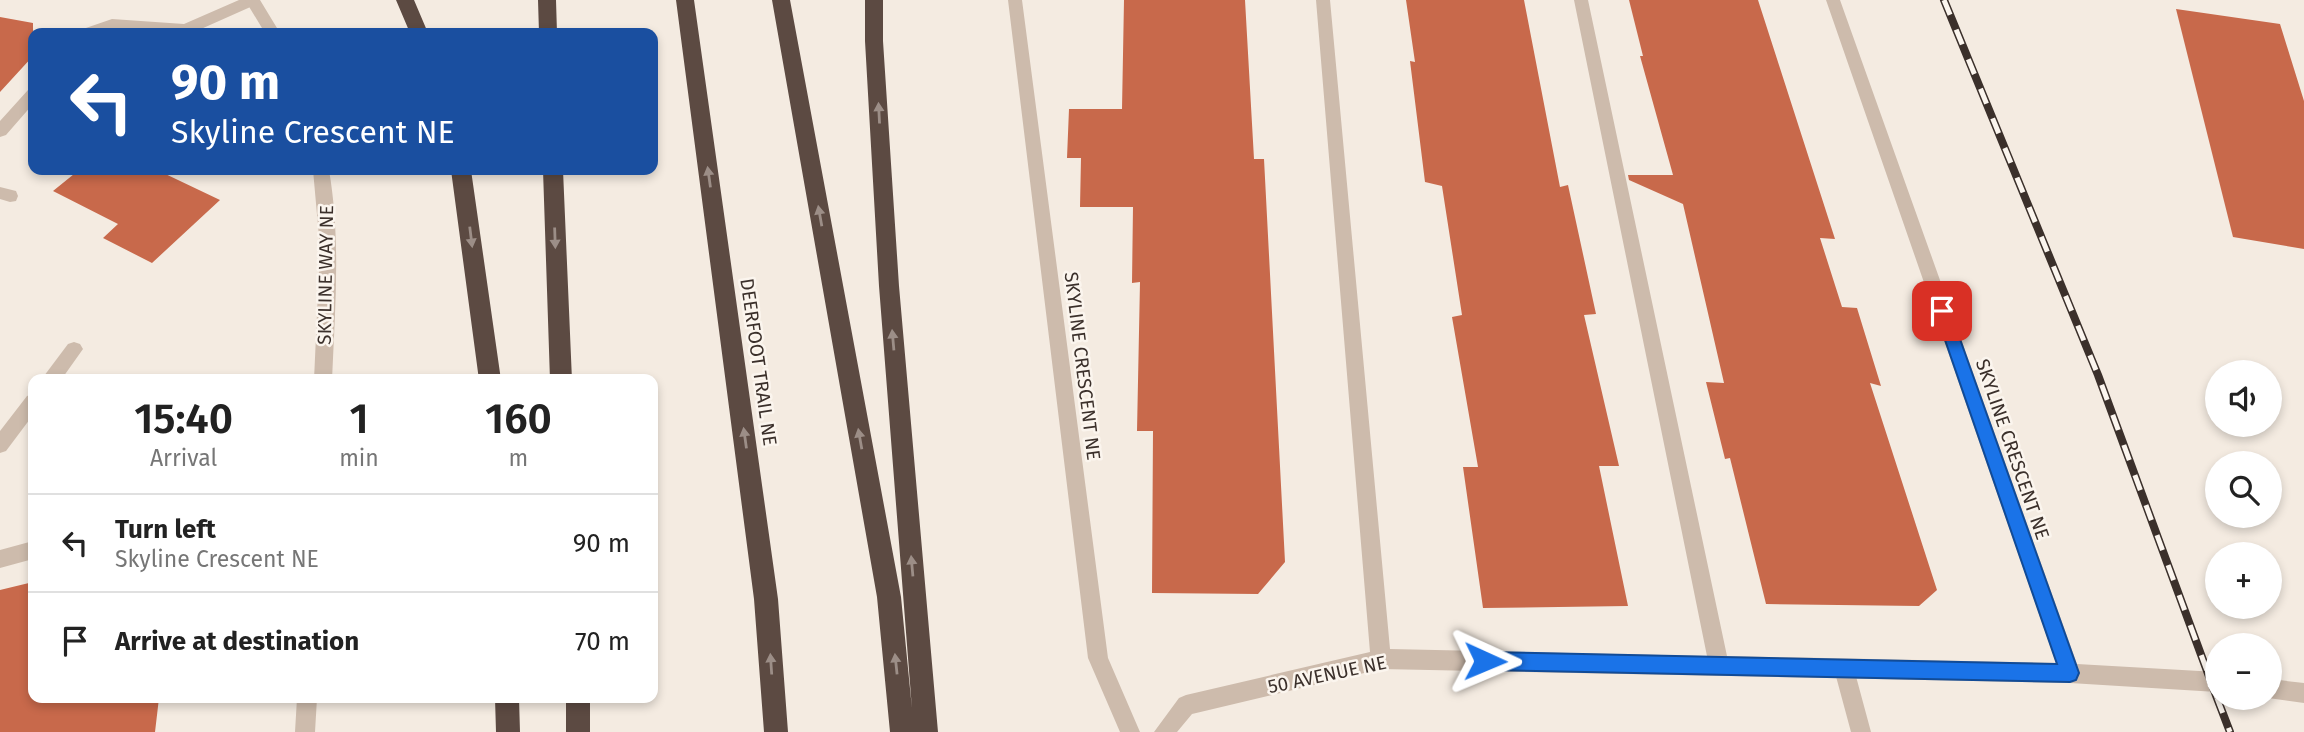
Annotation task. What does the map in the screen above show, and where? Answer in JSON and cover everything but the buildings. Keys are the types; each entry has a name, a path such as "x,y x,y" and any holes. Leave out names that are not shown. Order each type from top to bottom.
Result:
{"highway":[{"path":"405,0 417,28"},
{"path":"547,0 548,28"},
{"name":"DEERFOOT TRAIL NE","path":"685,0 766,599 776,732"},
{"path":"781,0 889,597 902,732"},
{"path":"874,0 874,41 889,286 926,732"},
{"path":"462,175 489,374"},
{"path":"553,175 561,374"},
{"path":"507,703 508,732"},
{"path":"578,703 578,732"}],"street":[{"path":"189,28 252,0 270,28"},
{"name":"SKYLINE CRESCENT NE","path":"1015,0 1098,658 1130,732"},
{"path":"1324,0 1381,659"},
{"path":"1581,0 1719,666"},
{"name":"SKYLINE CRESCENT NE","path":"1833,0 2070,673"},
{"path":"102,28 113,24 161,28"},
{"path":"0,131 28,100"},
{"name":"SKYLINE WAY NE","path":"322,175 328,232 323,374"},
{"path":"55,374 74,349"},
{"path":"0,445 28,409"},
{"path":"0,559 28,552"},
{"name":"50 AVENUE NE","path":"1164,732 1186,705 1381,659 2070,673 2205,681"},
{"path":"1844,669 1861,732"},
{"path":"2282,690 2304,693"},
{"path":"305,732 307,703"}],"railway":[{"path":"1944,0 2098,375 2230,732"}],"route":[{"path":"1485,661 2070,673 1942,311"}]}
